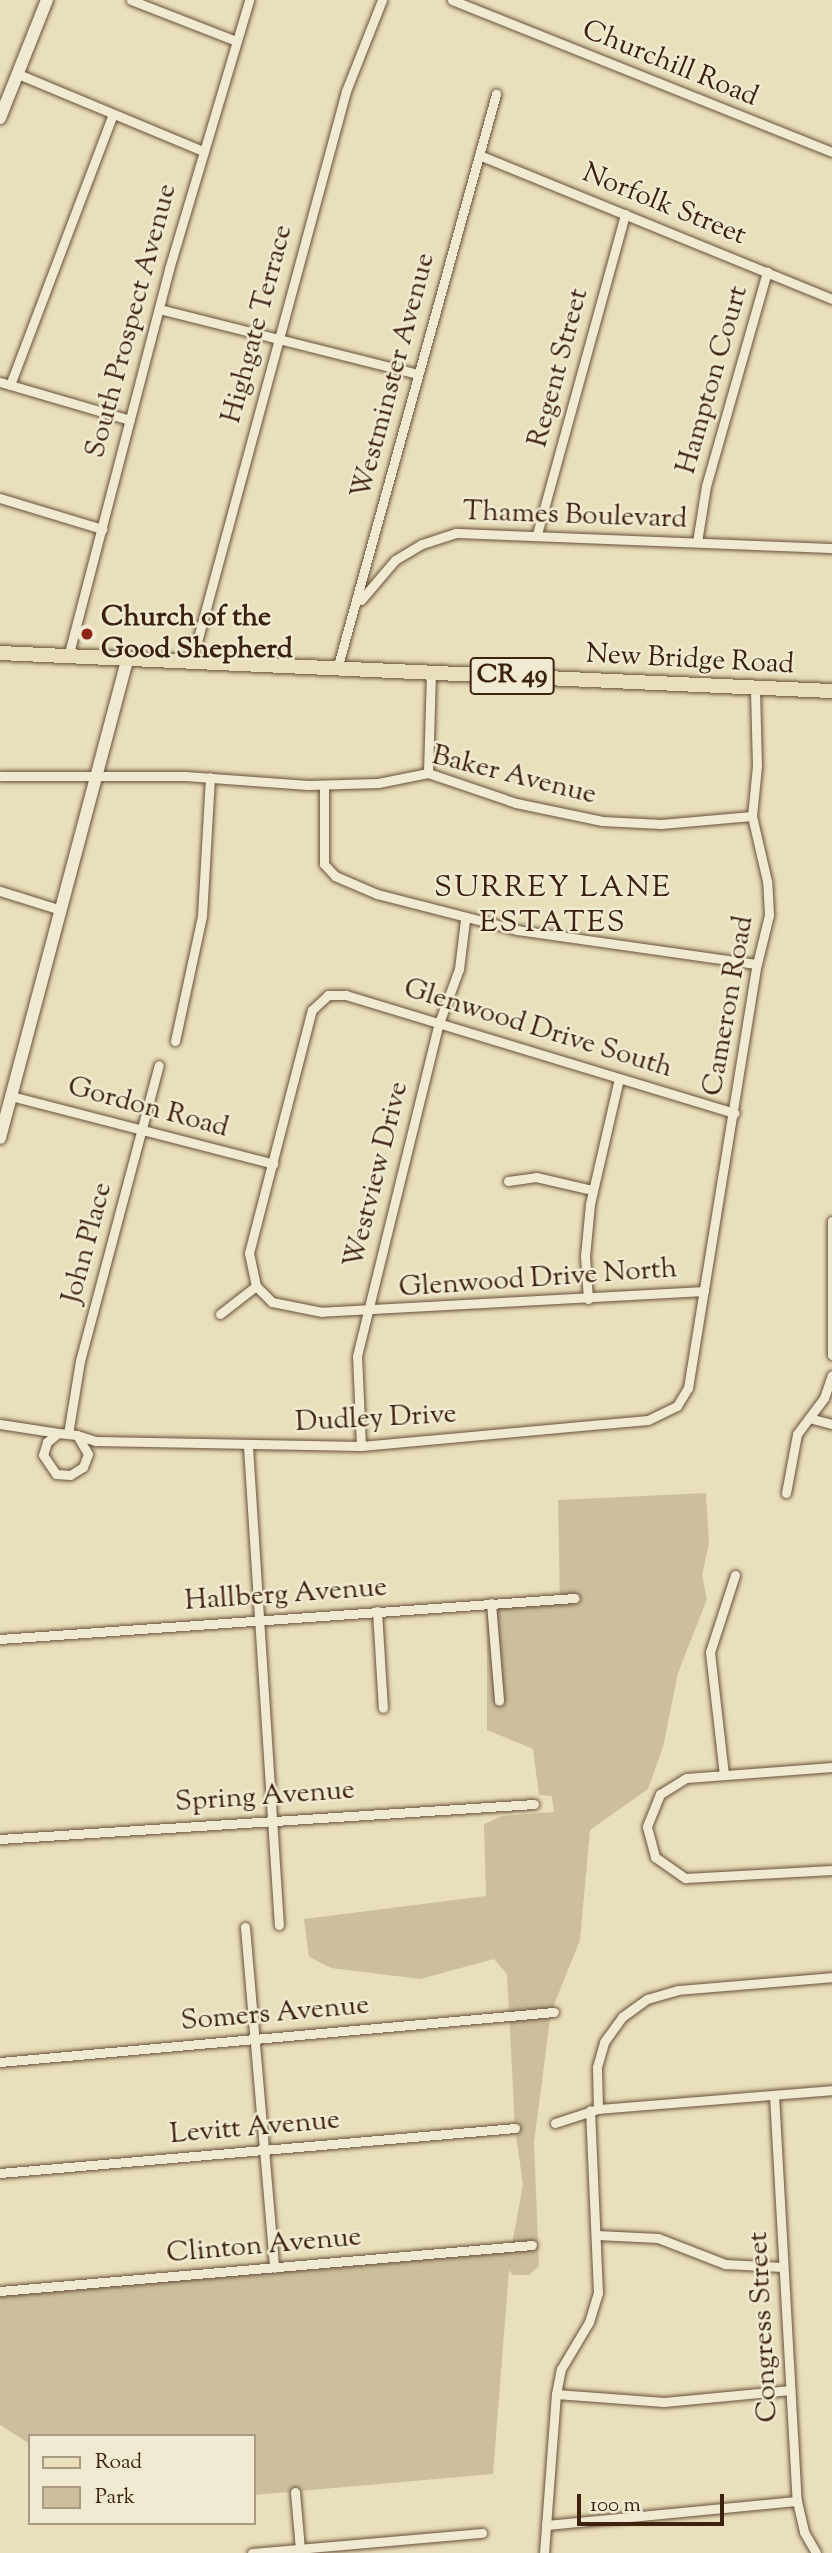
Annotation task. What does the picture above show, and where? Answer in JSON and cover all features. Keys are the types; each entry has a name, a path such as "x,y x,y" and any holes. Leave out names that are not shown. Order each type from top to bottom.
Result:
{"main road":[{"name":"New Bridge Road","path":"0,653 191,664 832,691"}],"street":[{"path":"0,118 47,0"},
{"path":"131,0 236,41"},
{"name":"South Prospect Avenue","path":"68,657 159,309 249,0"},
{"name":"Highgate Terrace","path":"191,664 277,338 346,92 382,0"},
{"name":"Churchill Road","path":"452,0 832,152"},
{"path":"18,74 203,151"},
{"name":"Westminster Avenue","path":"337,669 496,94"},
{"path":"10,385 113,114"},
{"name":"Norfolk Street","path":"479,155 832,299"},
{"name":"Regent Street","path":"537,534 625,214"},
{"name":"Hampton Court","path":"697,542 706,486 767,272"},
{"path":"159,309 418,374"},
{"path":"0,382 130,420"},
{"path":"0,498 102,529"},
{"name":"Thames Boulevard","path":"353,617 383,571 422,544 456,533 537,534 832,548"},
{"path":"0,1138 3,1116 11,1096 127,661"},
{"path":"428,773 431,673"},
{"name":"Cameron Road","path":"675,1409 688,1388 757,964 769,915 768,881 752,816 757,766 755,687"},
{"name":"Baker Avenue","path":"0,776 210,777 324,785 378,783 428,773 516,803 602,821 661,824 752,816"},
{"path":"175,1041 202,916 210,777"},
{"path":"324,785 321,856 328,871 377,894 465,920 757,964"},
{"path":"0,891 61,910"},
{"name":"Westview Drive","path":"361,1446 356,1377 367,1313 439,1023 459,969 465,920"},
{"name":"Glenwood Drive South","path":"273,1164 312,1010 328,995 346,995 734,1113"},
{"name":"John Place","path":"68,1434 80,1362 159,1065"},
{"path":"588,1298 585,1256 592,1190 619,1078"},
{"name":"Gordon Road","path":"11,1096 273,1164"},
{"path":"220,1314 256,1286 249,1254 273,1164"},
{"path":"508,1181 536,1177 592,1190"},
{"path":"832,1221 832,1356"},
{"name":"Glenwood Drive North","path":"256,1286 272,1302 293,1310 367,1313 704,1291"},
{"path":"786,1493 797,1434 824,1398 832,1375"},
{"name":"Dudley Drive","path":"0,1424 96,1441 248,1447 361,1446 648,1420 675,1409"},
{"path":"809,1419 832,1424"},
{"path":"68,1434 86,1447 86,1461 77,1473 63,1476 50,1469 43,1455 47,1442 68,1434"},
{"path":"248,1447 279,1925"},
{"path":"724,1775 710,1652 735,1575"},
{"name":"Hallberg Avenue","path":"0,1639 575,1598"},
{"path":"491,1603 499,1701"},
{"path":"377,1611 383,1708"},
{"path":"832,1767 686,1778 671,1784 650,1811 648,1837 655,1857 679,1876 695,1880 832,1870"},
{"name":"Spring Avenue","path":"0,1839 534,1804"},
{"path":"245,1927 274,2268"},
{"path":"544,2553 555,2394 566,2358 594,2307 599,2277 594,2109 597,2067 604,2042 622,2017 647,1999 678,1990 832,1978"},
{"name":"Somers Avenue","path":"0,2062 554,2012"},
{"path":"555,2123 594,2109 832,2090"},
{"name":"Congress Street","path":"774,2095 797,2501 804,2532 816,2553"},
{"name":"Levitt Avenue","path":"0,2173 514,2128"},
{"path":"597,2235 648,2236 725,2264 783,2267"},
{"name":"Clinton Avenue","path":"0,2291 532,2245"},
{"path":"555,2394 664,2402 790,2390"},
{"path":"295,2492 297,2550"},
{"path":"546,2525 797,2501"},
{"path":"252,2553 482,2533"}],"green space":[{"path":"706,1493 709,1544 702,1575 707,1599 678,1673 663,1747 648,1789 590,1830 580,1940 551,2012 534,2142 539,2266 529,2275 513,2275 509,2270 493,2474 256,2495 256,2434 28,2434 28,2443 0,2425 0,2288 512,2244 523,2185 515,2128 507,1974 494,1959 420,1979 331,1968 309,1957 304,1919 486,1896 484,1824 502,1816 554,1812 552,1796 539,1795 533,1749 487,1730 487,1606 560,1604 558,1500"}],"place":[{"name":"Church of the Good Shepherd","path":"87,634"}],"district":[{"name":"SURREY LANE ESTATES","path":"553,906"}]}
